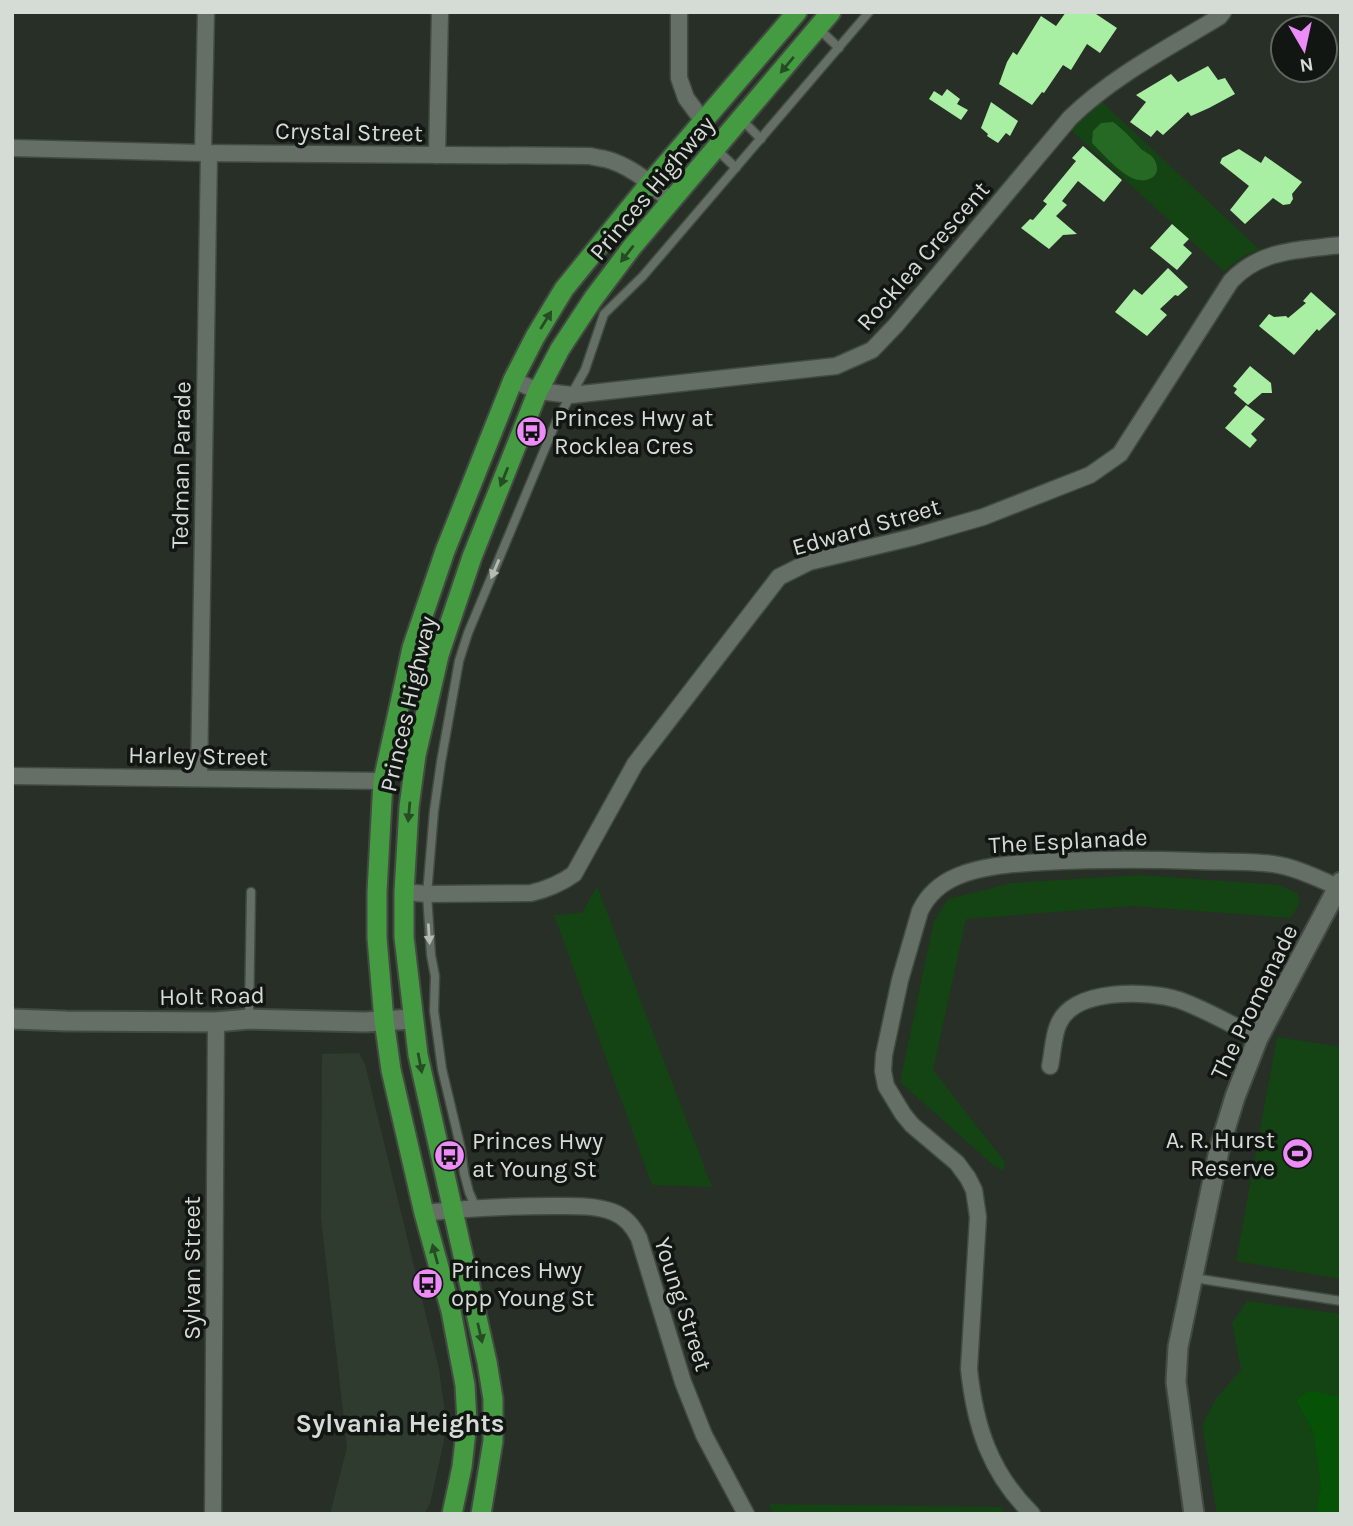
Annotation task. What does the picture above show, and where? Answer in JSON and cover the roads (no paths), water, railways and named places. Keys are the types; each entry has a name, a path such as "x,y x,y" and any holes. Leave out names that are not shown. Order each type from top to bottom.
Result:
{"highway":[{"name":"Princes Highway","path":"452,1514 462,1467 467,1422 466,1385 451,1311 424,1213 391,1070 377,938 383,781 412,648 445,551 513,380 564,289 650,183 797,12"},
{"name":"Princes Highway","path":"481,1514 493,1441 493,1399 418,1055 404,937 404,892 416,755 439,655 472,557 538,390 561,349 593,299 632,247 825,20"}],"street":[{"name":"Tedman Parade","path":"199,778 206,12"},
{"path":"437,155 440,12"},
{"path":"679,12 679,78 685,98 703,121"},
{"name":"Rocklea Crescent","path":"513,380 538,390 572,395 836,366 872,350 1089,99 1223,12"},
{"name":"Crystal Street","path":"12,148 206,153 590,156 611,160 627,167 671,202"},
{"name":"Edward Street","path":"404,892 531,893 556,886 574,874 635,764 779,577 809,562 983,517 1090,475 1120,454 1231,281 1242,270 1255,261 1284,251 1341,245"},
{"name":"Harley Street","path":"12,776 383,781"},
{"name":"The Esplanade","path":"1032,1514 1011,1492 999,1474 984,1441 971,1392 969,1369 978,1217 974,1190 957,1163 902,1114 886,1086 883,1071 900,979 920,911 932,892 943,883 961,874 1010,864 1127,859 1273,864 1339,885"},
{"name":"The Promenade","path":"1194,1514 1176,1382 1178,1347 1220,1146 1235,1097 1258,1038 1339,885"},
{"path":"1050,1066 1058,1024 1067,1005 1094,998 1133,994 1176,999 1258,1038"},
{"name":"Holt Road","path":"12,1019 365,1022 413,1019"},
{"name":"Sylvan Street","path":"213,1514 216,1022"},
{"name":"Young Street","path":"424,1213 546,1206 604,1209 625,1218 639,1238 683,1382 704,1435 746,1514"}],"lane":[{"name":"Princes Highway","path":"475,1208 464,1173 442,1069 434,1011 435,976 427,894 436,799 459,661 468,633 556,422 585,369 604,314 643,276 869,12"},
{"path":"825,20 839,48"},
{"path":"741,119 761,139"},
{"path":"716,149 736,168"},
{"path":"249,1019 251,892"},
{"path":"1191,1277 1341,1301"}],"place":[{"name":"Princes Hwy at Rocklea Cres","path":"531,432"},
{"name":"A. R. Hurst Reserve","path":"1298,1154"},
{"name":"Princes Hwy at Young St","path":"449,1155"},
{"name":"Princes Hwy opp Young St","path":"428,1284"}],"district":[{"name":"Sylvania Heights","path":"400,1423"}]}
